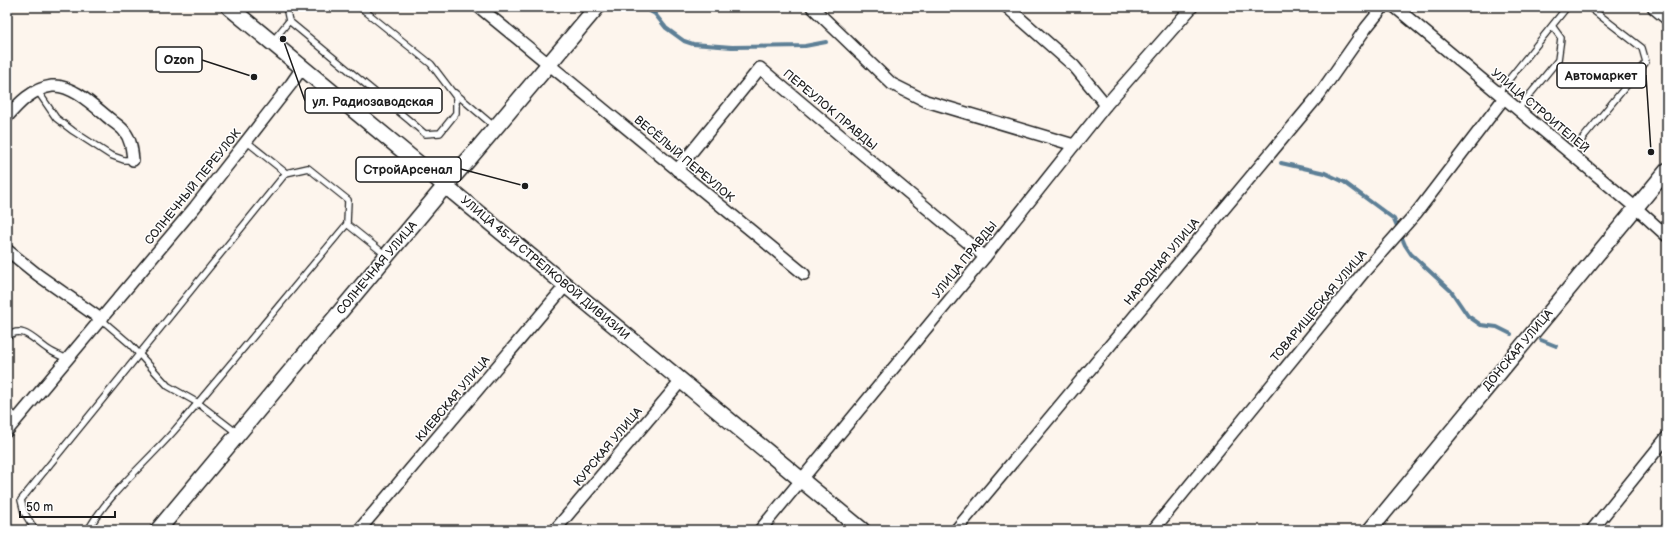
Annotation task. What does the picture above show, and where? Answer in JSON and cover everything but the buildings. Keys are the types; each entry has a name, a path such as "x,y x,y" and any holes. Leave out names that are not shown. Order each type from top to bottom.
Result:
{"main road":[{"name":"УЛИЦА 45-Й СТРЕЛКОВОЙ ДИВИЗИИ","path":"229,7 862,530"},
{"name":"СОЛНЕЧНАЯ УЛИЦА","path":"158,530 445,186 496,128 597,7"}],"street":[{"name":"ВЕСЁЛЫЙ ПЕРЕУЛОК","path":"479,7 804,274"},
{"path":"812,7 892,84 926,101 1074,145"},
{"path":"1007,7 1074,66 1106,105"},
{"name":"УЛИЦА ПРАВДЫ","path":"760,530 985,257 1106,105 1192,7"},
{"name":"НАРОДНАЯ УЛИЦА","path":"956,530 1319,95 1366,28 1383,7"},
{"name":"УЛИЦА СТРОИТЕЛЕЙ","path":"1395,7 1636,208 1667,236"},
{"path":"1655,7 1667,17"},
{"name":"СОЛНЕЧНЫЙ ПЕРЕУЛОК","path":"7,431 66,358 102,320 195,207 302,68"},
{"name":"ПЕРЕУЛОК ПРАВДЫ","path":"677,170 760,68 985,257"},
{"path":"7,117 22,100 37,90 53,86 67,89 84,97 125,131 131,143 133,160"},
{"name":"ТОВАРИЩЕСКАЯ УЛИЦА","path":"1153,530 1363,273 1417,212 1501,95"},
{"name":"ДОНСКАЯ УЛИЦА","path":"1370,530 1667,170"},
{"path":"7,250 38,275 102,320"},
{"name":"КИЕВСКАЯ УЛИЦА","path":"359,530 566,285"},
{"name":"КУРСКАЯ УЛИЦА","path":"555,530 681,381"},
{"path":"1592,530 1667,436"}],"lane":[{"path":"286,7 289,21 425,134 440,133 456,113 456,97 431,64 360,7"},
{"path":"1501,95 1567,7"},
{"path":"1570,154 1646,62 1642,48 1589,7"},
{"path":"272,42 289,21"},
{"path":"1518,109 1558,60 1562,38 1553,27"},
{"path":"450,89 496,128"},
{"path":"37,90 56,118 67,127 110,155 124,160 133,160"},
{"path":"246,141 286,173"},
{"path":"35,530 24,512 21,500 286,173 308,168 348,200 347,224 158,450 121,487 99,512 88,530"},
{"path":"347,224 387,256"},
{"path":"102,320 130,344 168,386 198,403 238,434"},
{"path":"7,337 17,331 24,332 47,350 66,358"},
{"path":"7,409 18,419"}],"waterway":[{"path":"643,7 655,14 666,28 684,41 693,44 732,47 805,46 826,42"},
{"path":"1281,163 1325,173 1344,182 1394,219 1405,245 1411,254 1451,291 1468,316 1481,325 1497,327 1511,334"},
{"path":"1541,340 1556,346"}],"place":[{"name":"ул. Радиозаводская","path":"283,39"},
{"name":"Ozon","path":"254,77"},
{"name":"Автомаркет","path":"1651,152"},
{"name":"СтройАрсенал","path":"525,186"}]}
